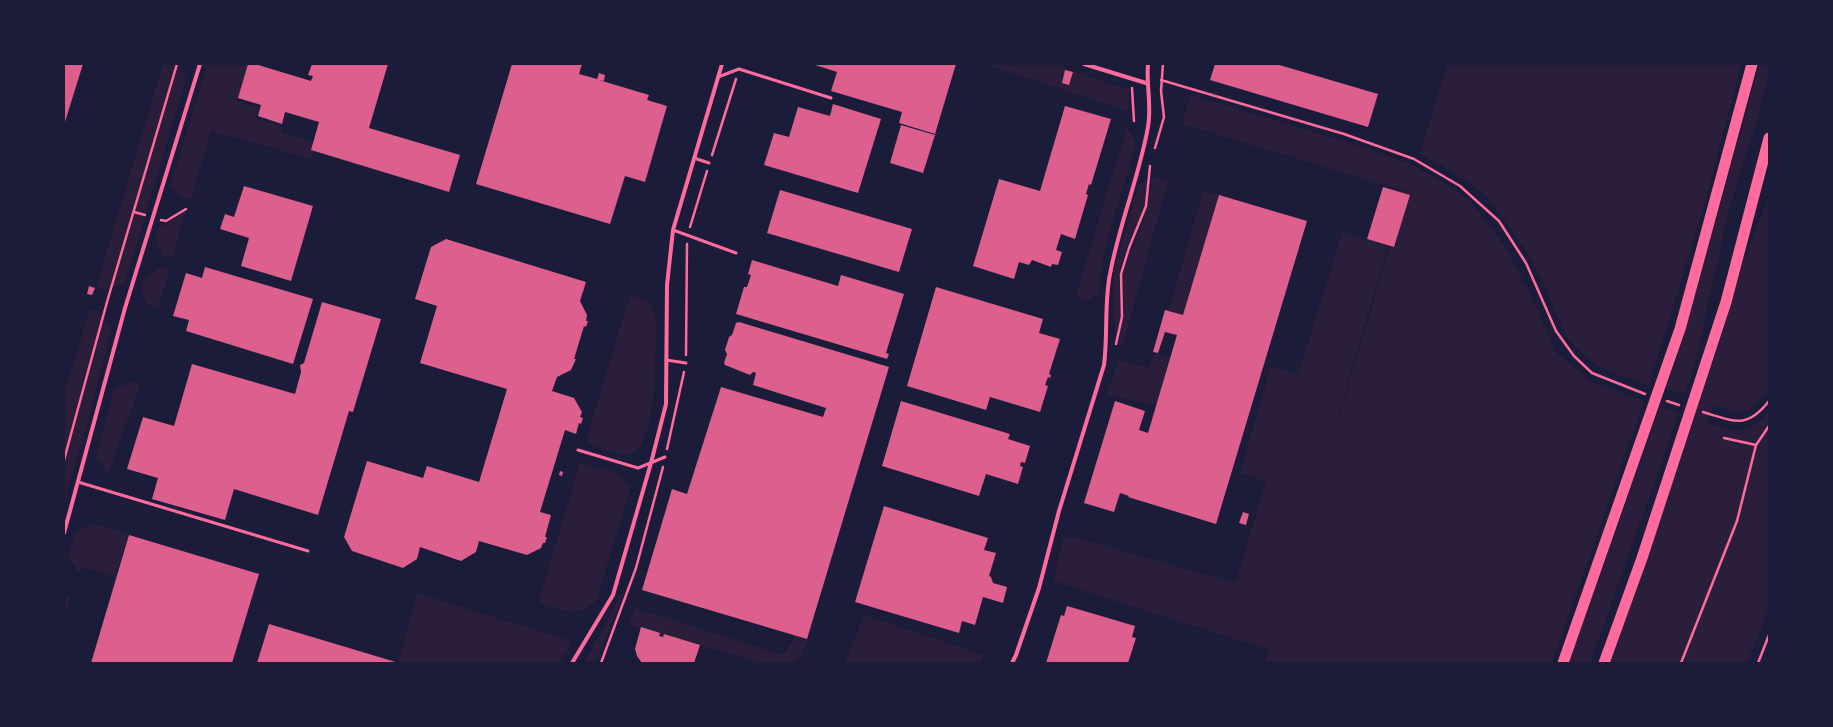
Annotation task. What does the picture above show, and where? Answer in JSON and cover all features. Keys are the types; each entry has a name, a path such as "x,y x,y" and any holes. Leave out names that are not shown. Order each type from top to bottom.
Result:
{"highway":[{"path":"1563,663 1662,375 1680,329 1752,64"},
{"path":"1604,663 1642,558 1726,302 1769,138"}],"street":[{"path":"64,533 127,301 200,64"},
{"path":"572,663 614,595 666,404 667,285 673,230 722,64"},
{"path":"1084,64 1146,83"},
{"path":"1012,663 1039,588 1061,504 1104,365 1107,350 1107,307 1110,274 1148,126 1150,98 1146,83 1148,64"}],"lane":[{"path":"718,77 739,69 830,98"},
{"path":"694,158 709,163"},
{"path":"673,230 736,252"},
{"path":"666,360 686,363"},
{"path":"578,450 638,468 665,457"},
{"path":"78,482 308,551"}],"path":[{"path":"64,460 106,302 177,64"},
{"path":"1131,78 1134,121"},
{"path":"1161,80 1344,134 1414,159 1460,186 1499,221 1526,263 1556,331 1574,356 1592,373 1652,396"},
{"path":"1116,345 1122,317 1121,274 1129,248 1146,206 1150,178 1150,164"},
{"path":"1666,401 1681,405"},
{"path":"1695,410 1737,422 1749,419 1760,413 1769,401"},
{"path":"1681,663 1737,521 1756,445 1769,426"},
{"path":"1724,438 1756,445"},
{"path":"1758,663 1769,635"}],"shaded area":[{"path":"163,64 172,64 180,67 186,78 125,283 105,290 96,287"},
{"path":"208,64 248,64 237,101 259,108 256,119 283,127 281,133 316,143 311,159 211,131 191,200 180,196 170,186"},
{"path":"984,64 1053,64 1129,90 1128,111"},
{"path":"1447,64 1741,64 1705,203 1649,385 1609,372 1593,362 1569,341 1542,281 1525,249 1493,205 1482,192 1460,176 1420,154"},
{"path":"1760,64 1769,64 1769,75 1756,123 1729,209 1692,376 1685,394 1666,389 1680,348"},
{"path":"1191,95 1370,149 1412,165 1444,182 1470,201 1504,245 1530,293 1555,351 1592,382 1644,401 1552,663 1265,663 1269,650 1053,581 1063,538 1074,537 1235,583 1266,482 1240,473 1271,366 1298,375 1342,233 1388,245 1326,458 1402,208 1404,191 1182,124"},
{"path":"1127,127 1136,143 1104,256 1099,293 1088,300 1079,299 1076,295"},
{"path":"1153,177 1168,181 1123,345 1118,347 1124,314 1122,275 1145,217"},
{"path":"1149,179 1145,206 1126,250 1119,273 1121,321 1115,342 1113,285 1114,268 1139,185"},
{"path":"1203,192 1223,194 1187,316 1168,312"},
{"path":"1769,196 1769,390 1749,410 1735,412 1714,404 1707,423 1726,429 1741,430 1754,425 1769,411 1769,608 1747,663 1610,663 1684,451 1724,329 1743,263"},
{"path":"186,209 173,258 163,256 155,239 160,224 164,226"},
{"path":"161,267 170,269 158,308 148,305 141,291 145,277"},
{"path":"631,296 643,299 650,303 654,311 656,323 655,373 651,415 647,433 640,446 632,454 628,455 595,446 586,441 624,314"},
{"path":"90,309 98,311 112,328 86,429 64,503 64,394"},
{"path":"1155,353 1172,358 1159,406 1106,395 1119,360 1149,368"},
{"path":"131,382 141,383 108,474 96,456 114,389"},
{"path":"1660,407 1679,413 1590,663 1569,663"},
{"path":"580,463 617,472 624,478 630,489 597,599 583,610 569,611 538,602"},
{"path":"95,524 129,534 115,577 81,567 79,574 68,554 77,530"},
{"path":"624,589 619,607 595,663 584,663"},
{"path":"417,593 572,641 559,663 398,663"},
{"path":"71,595 64,619 64,598"},
{"path":"635,608 784,655 795,635 809,639 797,663 762,663 628,625"},
{"path":"864,615 984,655 981,663 845,663"}],"building":[{"path":"64,64 83,64 64,125"},
{"path":"248,64 255,64 311,81 313,76 308,75 312,64 388,64 369,128 460,155 449,192 311,150 319,122 285,112 282,124 258,116 261,105 238,98"},
{"path":"512,64 582,64 579,74 597,79 599,73 605,75 604,81 599,80 649,95 647,100 667,106 645,182 625,176 610,224 476,184"},
{"path":"812,64 956,64 935,134 899,123 902,112 831,91 837,72"},
{"path":"1215,64 1276,64 1378,94 1368,127 1210,80"},
{"path":"1065,70 1073,72 1069,85 1062,83"},
{"path":"833,104 881,119 858,193 764,165 774,133 789,137 798,107 830,116"},
{"path":"1065,106 1111,119 1091,185 1089,184 1086,194 1088,195 1075,239 1061,234 1056,250 1062,252 1058,265 1052,264 1051,267 1032,260 1029,265 1019,262 1014,279 973,266 999,179 1040,191"},
{"path":"901,125 935,135 923,173 890,163"},
{"path":"244,186 313,206 291,281 241,266 249,238 220,229 225,214 234,217"},
{"path":"1383,187 1410,195 1394,247 1367,239"},
{"path":"780,190 912,229 899,272 767,233"},
{"path":"1219,195 1307,221 1216,524 1128,497 1129,496 1120,493 1114,512 1084,503 1115,401 1145,411 1139,430 1148,433 1177,335 1165,332 1158,353 1153,352 1165,310 1183,315"},
{"path":"446,239 586,282 580,301 587,315 586,321 588,321 586,327 584,326 574,359 576,359 571,370 557,377 552,391 574,398 582,412 580,417 583,418 581,424 579,423 576,434 565,430 540,512 551,515 545,537 547,537 541,548 527,555 479,541 476,552 461,561 420,547 417,559 403,568 352,551 344,537 367,461 423,478 427,466 479,482 507,389 420,363 437,306 415,299 431,247"},
{"path":"752,260 838,286 841,275 904,294 886,353 889,354 887,359 736,314 744,287 747,287 751,275 748,274"},
{"path":"205,267 313,299 293,364 186,331 189,320 173,316 186,273 202,278"},
{"path":"89,286 95,288 92,295 87,294"},
{"path":"936,287 1043,319 1039,333 1060,339 1049,374 1051,375 1050,378 1048,377 1045,385 1048,386 1040,412 990,397 986,410 907,386"},
{"path":"322,302 381,319 353,412 349,411 318,515 234,489 225,520 152,499 158,478 127,469 143,417 174,426 192,364 295,394 301,372 300,365 304,363"},
{"path":"739,322 889,367 807,639 642,590 672,489 687,494 721,387 823,417 826,408 753,385 756,373 753,372 750,375 725,365 724,363 727,354 725,350 729,337 732,335 736,323"},
{"path":"901,401 1010,434 1008,439 1030,446 1025,463 1021,462 1020,466 1023,467 1018,484 986,474 979,496 882,466"},
{"path":"560,471 563,472 562,476 559,475"},
{"path":"884,506 988,538 984,550 996,553 989,576 991,577 993,583 1007,587 1003,603 983,597 975,625 962,621 959,633 855,602"},
{"path":"1243,512 1249,514 1246,525 1239,523"},
{"path":"129,535 259,574 232,663 91,663"},
{"path":"1067,606 1135,626 1132,637 1136,638 1128,663 1046,663 1061,615 1064,616"},
{"path":"269,624 399,663 257,663"},
{"path":"641,627 660,633 659,636 663,637 664,634 700,645 694,663 642,663 637,656 635,649"}]}
